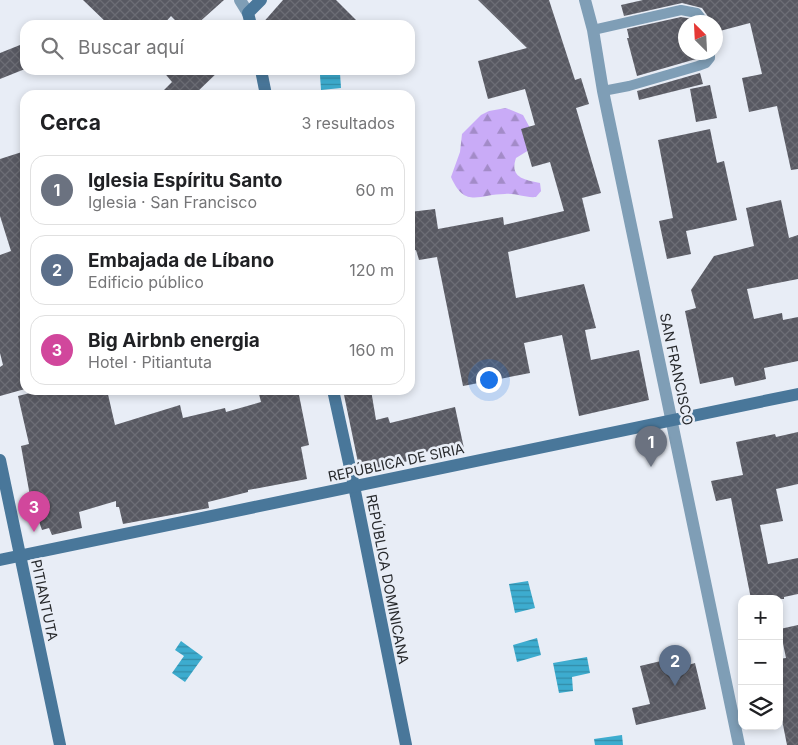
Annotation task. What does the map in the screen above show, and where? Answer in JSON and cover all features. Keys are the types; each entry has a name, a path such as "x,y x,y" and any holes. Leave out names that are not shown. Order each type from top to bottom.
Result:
{"street":[{"path":"240,0 249,19"},
{"path":"249,19 261,0"},
{"name":"SAN FRANCISCO","path":"585,0 593,30 603,92 739,745"},
{"path":"262,75 265,90"},
{"name":"REPÚBLICA DE SIRIA","path":"0,560 798,394"},
{"name":"REPÚBLICA DOMINICANA","path":"334,395 406,745"},
{"name":"PITIANTUTA","path":"0,460 60,745"}],"lane":[{"path":"593,30 681,10 699,15"},
{"path":"603,92 698,66 708,60"}],"green space":[{"path":"506,108 523,115 530,128 529,150 516,158 515,170 520,177 540,183 541,191 536,197 509,194 480,197 467,196 456,187 451,177 460,152 462,134 481,115 489,111"}],"water":[{"path":"320,75 340,75 341,88 321,90"},
{"path":"528,581 535,608 515,613 509,584"},
{"path":"537,638 541,655 517,662 513,645"},
{"path":"181,641 203,657 185,682 172,673 184,656 175,650"},
{"path":"587,657 590,673 572,677 573,691 559,693 553,663"},
{"path":"622,735 623,745 595,745 594,739"}],"building":[{"path":"83,0 224,0 202,20 175,20 171,16 167,20 104,20"},
{"path":"283,0 336,0 356,20 265,20"},
{"path":"478,0 549,0 575,80 581,78 589,104 576,108 601,193 582,198 590,231 508,252 516,298 584,284 596,328 585,330 591,360 639,350 649,400 579,416 562,335 524,343 530,373 463,386 437,257 419,260 415,250 415,211 435,209 438,229 503,217 504,225 564,211 550,162 532,167 521,129 535,125 525,89 488,99 478,61 527,48"},
{"path":"643,0 798,0 798,169 791,170 777,106 749,112 742,78 762,74 750,23 723,30 723,15 707,15 702,8 682,3 624,16 621,5"},
{"path":"678,18 678,60 693,60 637,76 627,38 629,38 627,29"},
{"path":"20,45 20,71 0,79 0,53"},
{"path":"700,73 703,84 639,100 637,91"},
{"path":"166,75 215,75 199,90 164,90 172,82"},
{"path":"710,85 717,118 696,122 690,89"},
{"path":"710,129 717,163 724,161 737,220 686,231 691,254 667,259 659,221 673,218 658,140"},
{"path":"20,153 20,390 0,396 0,367 3,365 0,353 0,255 11,251 0,216 0,159"},
{"path":"781,200 789,238 798,235 798,279 747,289 754,319 782,313 783,320 798,317 798,361 764,368 766,379 735,386 733,377 700,384 685,311 696,308 691,290 714,256 754,246 746,208"},
{"path":"108,395 115,425 180,405 183,418 225,408 226,412 261,402 259,395 299,395 309,445 301,447 307,479 248,490 248,492 208,502 209,508 123,524 119,507 116,507 116,501 79,512 82,528 52,535 49,528 42,530 30,496 21,446 29,444 18,396"},
{"path":"344,395 372,395 376,420 388,417 390,423 455,407 465,453 446,455 444,448 411,455 413,460 360,472"},
{"path":"798,432 798,484 776,489 783,521 760,525 768,564 798,558 798,594 784,597 784,599 783,595 750,595 731,498 716,501 711,481 743,475 736,442 775,434 776,437"},
{"path":"798,625 798,745 787,745 783,725 783,658 786,658 783,644 783,628"},
{"path":"678,657 681,667 695,663 706,709 636,725 632,708 650,704 640,666"}],"place":[{"name":"Iglesia Espíritu Santo","path":"651,467"},
{"name":"Big Airbnb energia","path":"34,532"},
{"name":"Embajada de Líbano","path":"675,686"}]}
